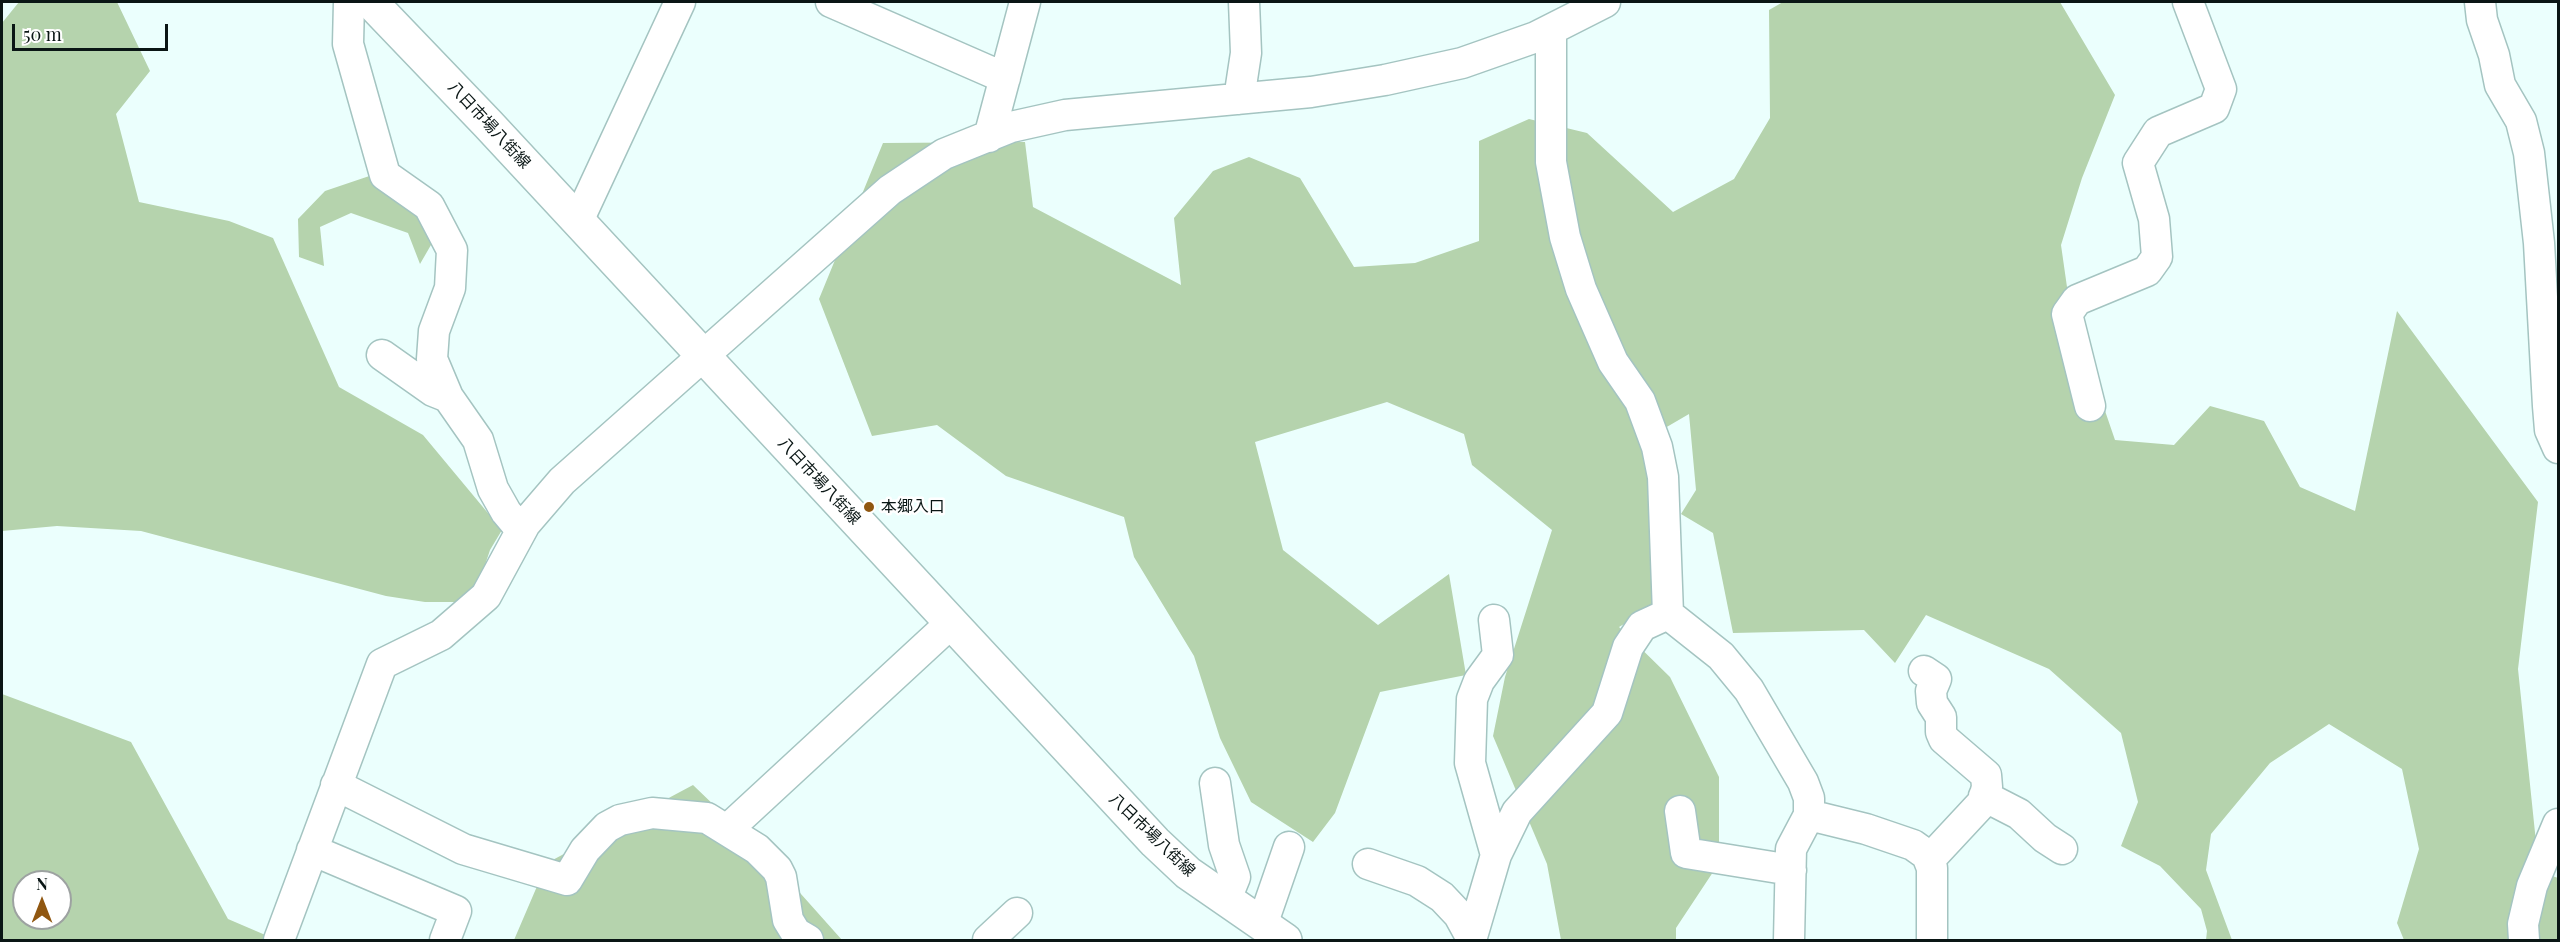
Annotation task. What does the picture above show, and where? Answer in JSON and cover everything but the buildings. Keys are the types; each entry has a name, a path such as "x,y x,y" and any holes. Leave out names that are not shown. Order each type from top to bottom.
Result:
{"main road":[{"name":"八日市場八街線","path":"371,2 488,124 1155,842 1188,873 1274,933"}],"street":[{"path":"349,2 348,44 386,175 429,206 453,250 450,288 434,331 432,359 448,397 478,440 494,489 502,504 522,530"},
{"path":"578,221 680,2"},
{"path":"831,2 1005,78"},
{"path":"989,137 1025,2"},
{"path":"1239,99 1246,53 1244,2"},
{"path":"279,940 382,664 441,635 486,596 522,530 562,481 890,190 944,154 1011,127 1065,115 1311,92 1396,78 1462,63 1536,37 1605,2"},
{"path":"2090,406 2067,314 2077,300 2147,271 2157,257 2154,219 2138,163 2158,132 2214,108 2221,89 2188,2"},
{"path":"2480,2 2482,20 2494,55 2500,85 2521,121 2529,153 2538,243 2550,430 2559,448"},
{"path":"1551,30 1551,162 1565,237 1581,289 1612,362 1640,400 1657,447 1663,477 1668,614 1721,656 1749,690 1803,782 1809,798 1809,815 1791,849 1789,940"},
{"path":"382,355 433,391 448,397"},
{"path":"1471,939 1496,855 1517,812 1607,712 1628,647 1642,626 1668,614"},
{"path":"1494,620 1498,655 1479,681 1472,699 1470,763 1496,855"},
{"path":"728,829 951,623"},
{"path":"1924,670 1936,679 1931,691 1932,704 1941,717 1941,732 1944,739 1986,775 1987,787 1983,802 1929,860"},
{"path":"1215,783 1224,844 1235,878 1226,899"},
{"path":"336,785 463,849 567,880 585,850 607,826 620,820 652,813 707,818 757,849 777,869 781,878 788,920 796,933 808,940"},
{"path":"1984,796 2019,814 2045,838 2062,849"},
{"path":"1680,811 1686,853 1791,870"},
{"path":"1809,815 1866,829 1913,844 1927,855 1932,868 1932,940"},
{"path":"2524,940 2523,924 2532,886 2559,824"},
{"path":"1274,933 1289,847"},
{"path":"312,850 456,911 445,940"},
{"path":"1368,864 1417,881 1442,897 1459,915 1471,939"},
{"path":"988,940 1017,913"}],"green space":[{"path":"19,2 117,2 150,71 116,114 139,202 229,221 273,238 339,387 423,435 502,530 490,550 480,580 464,602 425,602 386,596 141,531 57,526 2,531 2,23"},
{"path":"1783,2 2060,2 2115,95 2082,178 2061,245 2067,287 2079,335 2115,440 2174,445 2210,406 2264,421 2300,487 2355,511 2397,311 2538,502 2518,669 2539,871 2558,878 2558,940 2404,940 2397,923 2419,849 2402,769 2329,724 2270,763 2211,834 2206,870 2232,940 2206,940 2207,931 2201,909 2160,866 2121,846 2138,802 2121,733 2049,669 1926,615 1895,663 1864,630 1733,633 1713,533 1681,514 1696,490 1689,414 1665,428 1658,604 1619,627 1670,677 1719,777 1719,863 1676,928 1676,940 1561,940 1547,864 1493,736 1505,677 1552,530 1472,465 1464,434 1387,402 1255,442 1283,550 1378,625 1449,574 1466,675 1380,692 1335,813 1313,842 1251,802 1220,738 1194,656 1134,557 1124,517 1006,476 937,425 872,436 819,299 883,143 1025,142 1033,207 1181,285 1174,218 1213,171 1249,157 1300,178 1354,267 1415,263 1479,241 1479,141 1529,119 1587,133 1673,212 1734,179 1770,118 1769,10"},
{"path":"396,167 435,238 420,264 408,233 351,213 320,227 324,266 299,257 298,219 325,191"},
{"path":"2,694 131,742 228,919 277,940 2,940"},
{"path":"693,785 768,857 842,940 514,940 547,863"}],"place":[{"name":"本郷入口","path":"869,507"}]}
